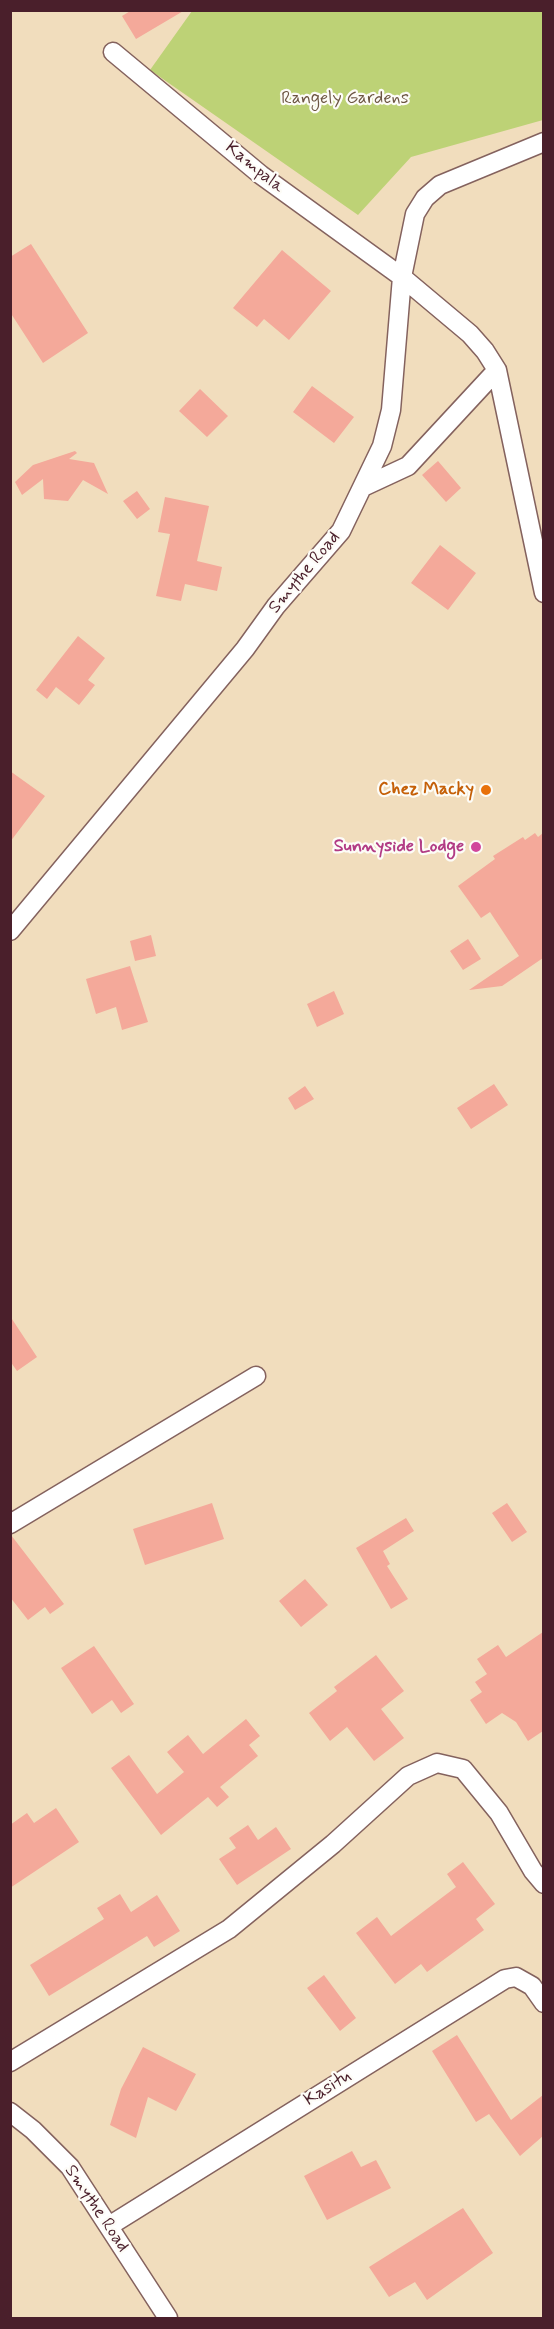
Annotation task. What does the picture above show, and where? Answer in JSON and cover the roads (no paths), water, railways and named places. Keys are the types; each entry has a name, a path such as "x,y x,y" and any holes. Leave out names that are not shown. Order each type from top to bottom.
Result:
{"street":[{"name":"Kampala","path":"112,52 261,175 402,277 470,334 497,370"},
{"name":"Smythe Road","path":"10,931 245,649 276,606 341,531 365,486 382,446 392,410 402,277 415,214 425,198 440,185 543,142"},
{"path":"365,486 408,466 497,370"},
{"path":"497,370 543,593"},
{"path":"10,1524 256,1376"},
{"path":"10,2062 229,1929 333,1844 408,1776 437,1763 463,1769 499,1813 543,1884"},
{"name":"Kasitu","path":"109,2226 505,1979 516,1977 532,1986 543,2003"},
{"name":"Smythe Road","path":"10,2112 33,2130 70,2168 168,2319"}],"place":[{"name":"Chez Macky","path":"486,790"},
{"name":"Sunnyside Lodge","path":"476,847"}],"park label":[{"name":"Rangely Gardens","path":"345,99"}]}
